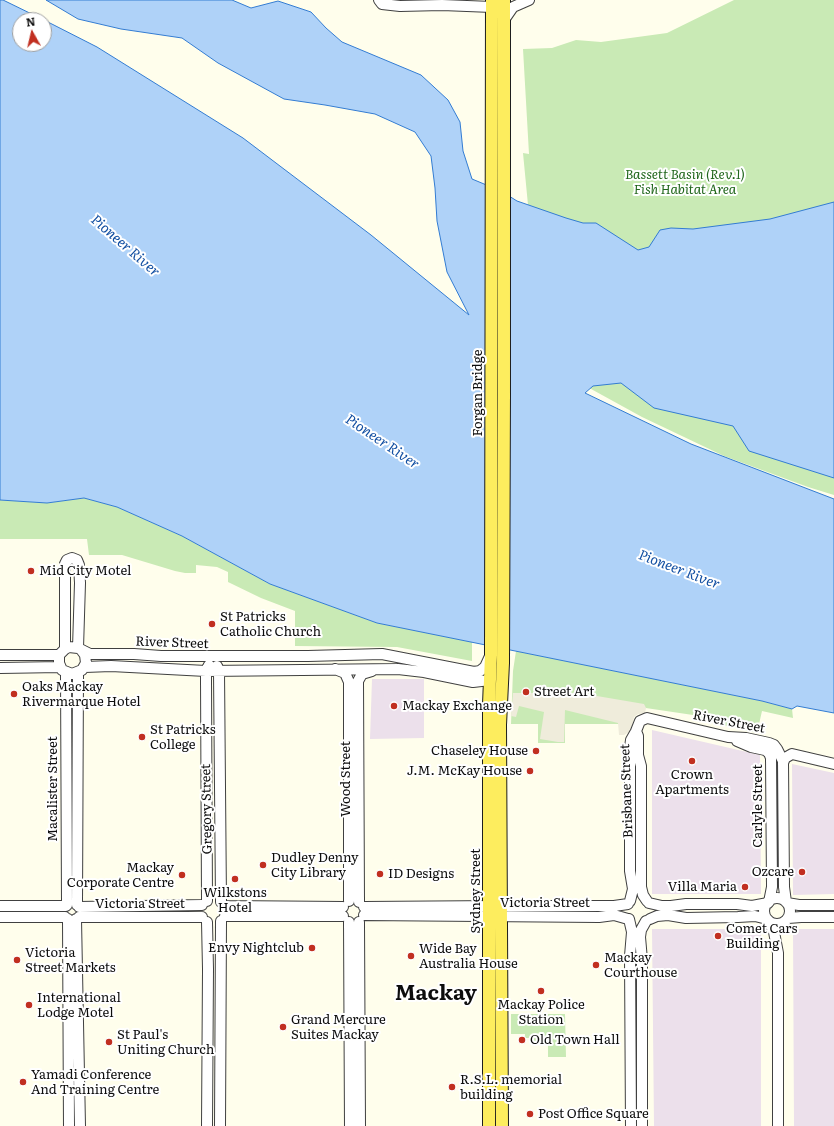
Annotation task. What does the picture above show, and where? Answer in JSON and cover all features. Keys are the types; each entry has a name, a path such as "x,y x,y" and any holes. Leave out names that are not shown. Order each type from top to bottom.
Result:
{"main road":[{"path":"498,131 504,0"},
{"path":"494,2 498,131"},
{"name":"Forgan Bridge","path":"490,656 498,131"},
{"name":"Forgan Bridge","path":"498,131 503,659"},
{"name":"Sydney Street","path":"490,656 489,731 502,1126"},
{"path":"490,680 495,678 498,674 503,659"},
{"name":"Sydney Street","path":"489,1126 503,659"},
{"path":"489,731 500,726"}],"street":[{"path":"379,0 382,4 400,6 494,2"},
{"path":"442,5 474,2 479,0"},
{"path":"504,20 513,7 529,0"},
{"path":"63,670 58,663 62,652 66,605 64,564 67,560 72,558 77,560 79,565 80,650"},
{"path":"66,605 79,606"},
{"path":"0,655 62,652 74,647 80,650 86,658 81,670 72,674 63,670 0,668"},
{"name":"River Street","path":"80,650 90,654 213,657 387,654 474,672 480,671 485,667 490,656"},
{"path":"359,654 371,659 386,660 386,665 378,669"},
{"name":"Gregory Street","path":"205,903 206,671 213,657"},
{"name":"Gregory Street","path":"213,657 219,671 223,911 220,1126"},
{"name":"River Street","path":"81,670 111,666 206,671 378,669 414,670 473,682 490,680"},
{"name":"Wood Street","path":"333,669 343,671 348,680 354,744"},
{"name":"Wood Street","path":"350,1126 354,912 354,744 359,679 362,673 378,669"},
{"name":"Macalister Street","path":"63,670 66,905"},
{"name":"Macalister Street","path":"69,1126 81,670"},
{"path":"206,692 213,688 217,689 219,692"},
{"name":"River Street","path":"636,730 640,720 645,718 728,737 746,738 772,744 778,751 783,765"},
{"name":"Brisbane Street","path":"629,902 633,889 630,870 635,762 630,742 636,730"},
{"name":"Carlyle Street","path":"728,737 751,747 768,752 771,758 772,887 768,903"},
{"path":"771,767 773,763 777,762 783,765 785,758 792,754 834,764"},
{"name":"Brisbane Street","path":"635,762 641,766 641,886 643,895 648,902"},
{"name":"Carlyle Street","path":"783,765 784,887 786,902"},
{"path":"631,1126 630,956 632,932 629,919 625,911 629,902 640,898 648,902 668,906 686,904 737,904 752,906 781,899 786,902 799,905 834,905"},
{"path":"205,920 214,924 223,911 214,899 205,903 201,913 205,920 208,977 207,1126"},
{"name":"Victoria Street","path":"223,911 495,911 615,906 629,902"},
{"path":"642,1126 642,960 640,937 652,911 648,902"},
{"path":"778,953 782,933 790,911 786,902"},
{"path":"0,906 66,905 71,903 74,914"},
{"name":"Victoria Street","path":"0,917 74,914 205,903"},
{"path":"768,903 765,911 774,932 778,953 778,1126"},
{"name":"Victoria Street","path":"495,911 601,917 614,915 629,919"},
{"name":"Wood Street","path":"354,912 360,1126"},
{"name":"Macalister Street","path":"74,914 80,1126"},
{"name":"Victoria Street","path":"74,914 205,920"},
{"path":"629,919 638,923 657,916 668,915 686,918 737,918 752,916 768,919 772,923 778,924 783,923 788,919 801,917 834,917"}],"shaded area":[{"name":"Mackay Exchange","path":"372,679 424,679 424,738 370,739"},
{"path":"574,691 644,704 646,708 645,713 638,714 634,717 631,731 624,735 619,735 618,723 565,710 564,742 540,739 544,712 519,706 516,717 511,716 513,693 574,693"},
{"path":"652,730 760,755 761,894 652,894"},
{"path":"792,764 834,773 834,894 793,895"},
{"path":"652,929 757,929 761,933 761,1126 654,1126"},
{"path":"793,929 834,929 834,1126 794,1126"}],"green space":[{"name":"Bassett Basin (Rev.1) Fish Habitat Area","path":"734,0 834,0 834,495 724,456 642,417 562,373 539,209 528,205 523,153 529,154 523,49 552,48 576,40 601,42 667,33"},
{"path":"84,498 117,507 182,536 270,584 377,623 472,642 472,661 397,647 295,646 295,611 261,598 228,582 228,572 217,567 196,565 196,573 185,573 122,555 89,555 87,539 0,539 0,500 47,503"},
{"path":"516,651 762,701 792,709 793,718 762,711 757,733 715,723 693,715 639,707 618,724 565,724 565,743 538,743 538,724 511,724 513,671"},
{"path":"511,1014 565,1014 566,1057 548,1057 548,1043 532,1043 532,1038 525,1038 525,1034 511,1034"}],"water":[{"name":"Pioneer River","path":"0,0 28,12 12,12 12,52 52,52 52,24 97,47 243,138 371,235 469,315 447,272 437,221 431,156 415,132 375,114 284,99 218,63 182,38 121,29 78,19 46,0 232,0 251,8 278,1 311,12 342,42 421,75 448,100 460,122 463,151 472,179 501,191 517,201 583,223 596,223 638,250 649,247 660,230 671,228 693,229 770,219 834,202 834,478 749,451 733,426 654,408 621,383 593,386 585,393 691,444 834,499 834,713 797,706 792,709 762,701 377,623 270,584 182,536 117,507 84,498 47,503 0,500"}],"place":[{"name":"Mid City Motel","path":"31,571"},
{"name":"St Patricks Catholic Church","path":"212,624"},
{"name":"Street Art","path":"526,692"},
{"name":"Oaks Mackay Rivermarque Hotel","path":"14,694"},
{"name":"Mackay Exchange","path":"394,706"},
{"name":"St Patricks College","path":"142,737"},
{"name":"Chaseley House","path":"536,751"},
{"name":"Crown Apartments","path":"692,761"},
{"name":"J.M. McKay House","path":"530,771"},
{"name":"Dudley Denny City Library","path":"263,865"},
{"name":"Ozcare","path":"802,872"},
{"name":"ID Designs","path":"380,874"},
{"name":"Mackay Corporate Centre","path":"182,875"},
{"name":"Wilkstons Hotel","path":"235,879"},
{"name":"Villa Maria","path":"745,887"},
{"name":"Comet Cars Building","path":"718,936"},
{"name":"Envy Nightclub","path":"312,948"},
{"name":"Wide Bay Australia House","path":"411,956"},
{"name":"Victoria Street Markets","path":"17,960"},
{"name":"Mackay Courthouse","path":"596,965"},
{"name":"Mackay Police Station","path":"541,991"},
{"name":"International Lodge Motel","path":"29,1005"},
{"name":"Grand Mercure Suites Mackay","path":"283,1027"},
{"name":"Old Town Hall","path":"522,1040"},
{"name":"St Paul's Uniting Church","path":"109,1042"},
{"name":"Yamadi Conference And Training Centre","path":"23,1082"},
{"name":"R.S.L. memorial building","path":"452,1087"},
{"name":"Post Office Square","path":"530,1114"}],"district":[{"name":"Mackay","path":"436,994"}]}
